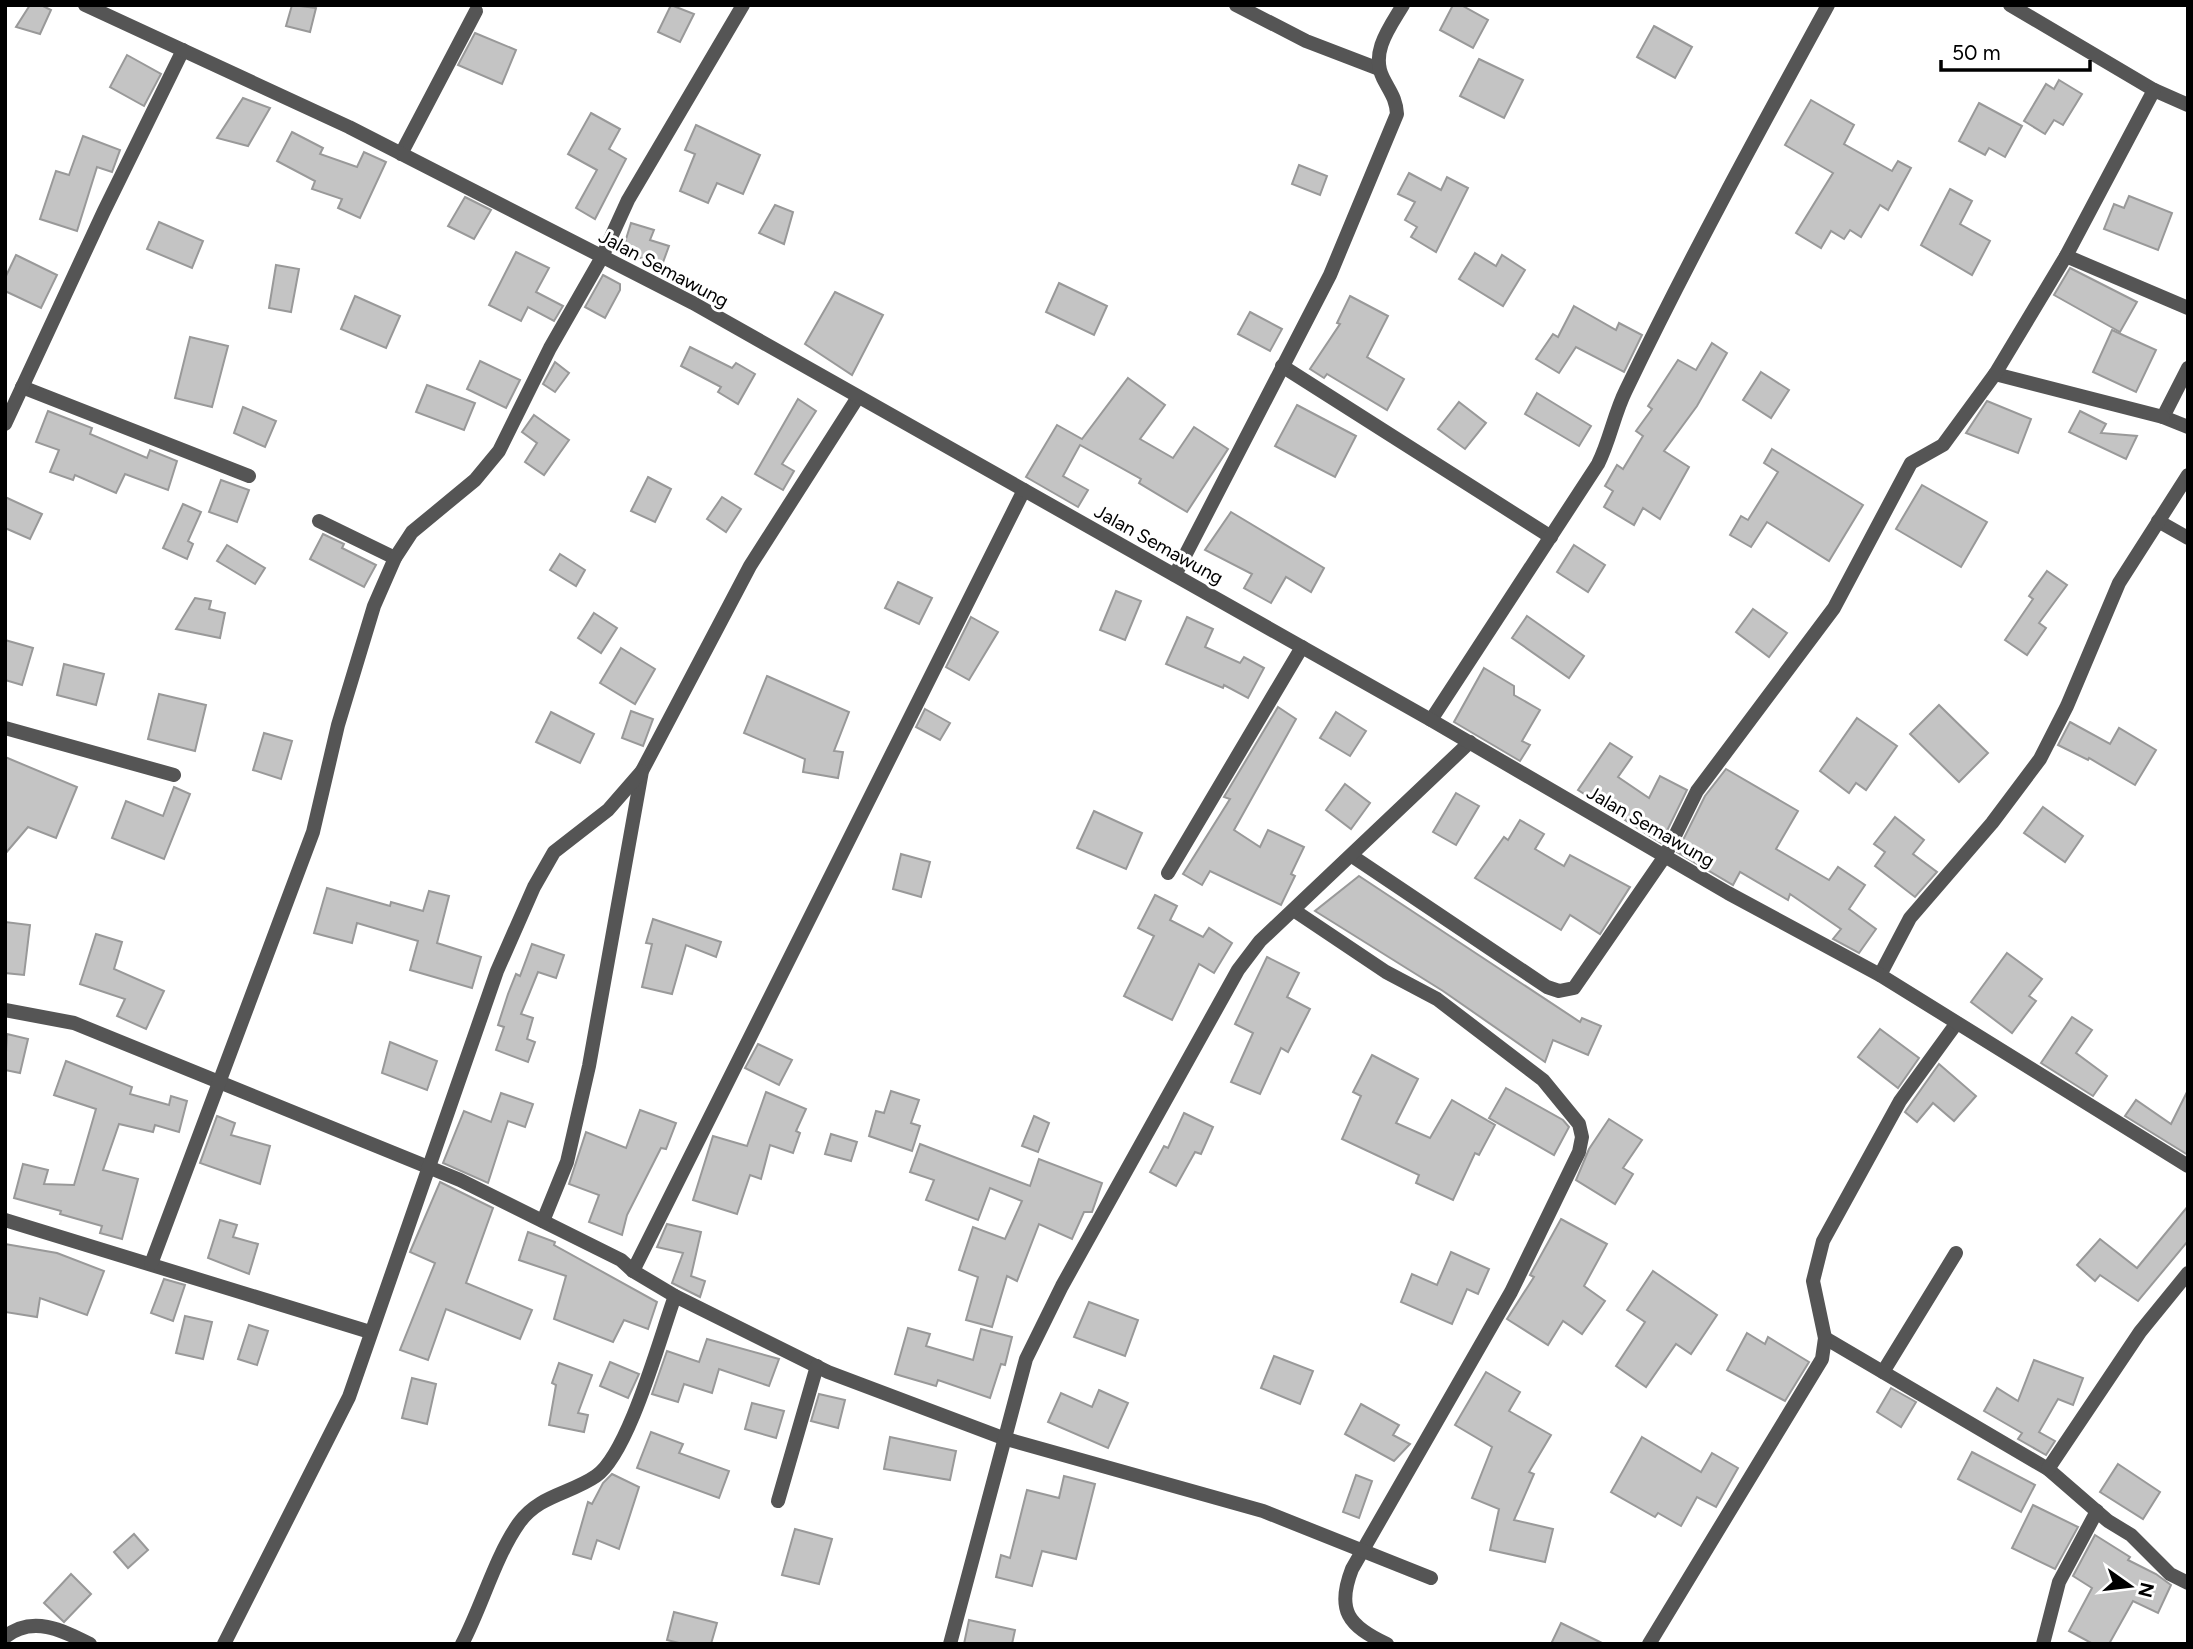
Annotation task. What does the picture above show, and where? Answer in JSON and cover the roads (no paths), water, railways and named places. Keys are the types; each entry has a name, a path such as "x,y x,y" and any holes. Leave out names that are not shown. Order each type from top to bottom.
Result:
{"street":[{"path":"151,1264 313,832 338,725 374,606 395,558 412,532 474,480 494,457 523,407 550,348 602,257 628,200 743,5"},
{"path":"1236,5 1306,41 1379,69"},
{"path":"1175,575 1330,275 1397,114 1396,98 1379,69 1381,42 1403,5"},
{"path":"1431,720 1598,464 1613,433 1625,392 1709,222 1828,5"},
{"path":"2010,5 2154,90 2188,105"},
{"name":"Jalan Semawung","path":"88,6 401,154 693,303 1470,742 1665,856 1880,975 2188,1166"},
{"path":"401,154 476,10"},
{"path":"6,420 183,50"},
{"path":"1352,856 1547,987 1559,991 1574,988 1665,856 1697,791 1849,585 1911,463 1943,445 1995,374 2066,256 2154,90"},
{"path":"2066,256 2188,308"},
{"path":"1282,366 1550,537"},
{"path":"2162,416 2188,368"},
{"path":"1995,374 2162,416 2188,427"},
{"path":"22,387 249,476"},
{"path":"225,1644 349,1397 497,971 534,887 554,852 608,810 642,771 750,566 858,397"},
{"path":"1880,975 1910,918 1992,823 2040,759 2067,706 2119,583 2188,475"},
{"path":"633,1271 1024,490"},
{"path":"319,521 395,558"},
{"path":"2158,521 2188,538"},
{"path":"1168,873 1302,647"},
{"path":"5,728 174,775"},
{"path":"950,1644 1026,1359 1122,1176 1248,955 1470,742"},
{"path":"543,1221 567,1162 589,1066 642,771"},
{"path":"1295,911 1478,1027 1543,1080 1579,1124 1582,1137 1579,1152 1511,1292 1362,1549 1347,1583 1343,1607 1355,1624 1387,1644"},
{"path":"5,1010 74,1023 496,1196 621,1259 633,1271 675,1296 817,1366 1003,1438 1264,1511 1431,1578"},
{"path":"1649,1644 1822,1359 1825,1338 1813,1281 1823,1241 1900,1101 1956,1024"},
{"path":"5,1220 370,1332"},
{"path":"1883,1372 1956,1253"},
{"path":"2048,1469 2140,1332 2188,1273"},
{"path":"462,1644 519,1523 540,1502 596,1476 614,1453 636,1408 675,1296"},
{"path":"1825,1338 2048,1469 2097,1511 2132,1535 2170,1574 2188,1583"},
{"path":"778,1501 817,1366"},
{"path":"2043,1644 2059,1582 2097,1511"},
{"path":"5,1637 14,1630 34,1623 71,1634 90,1644"}]}
